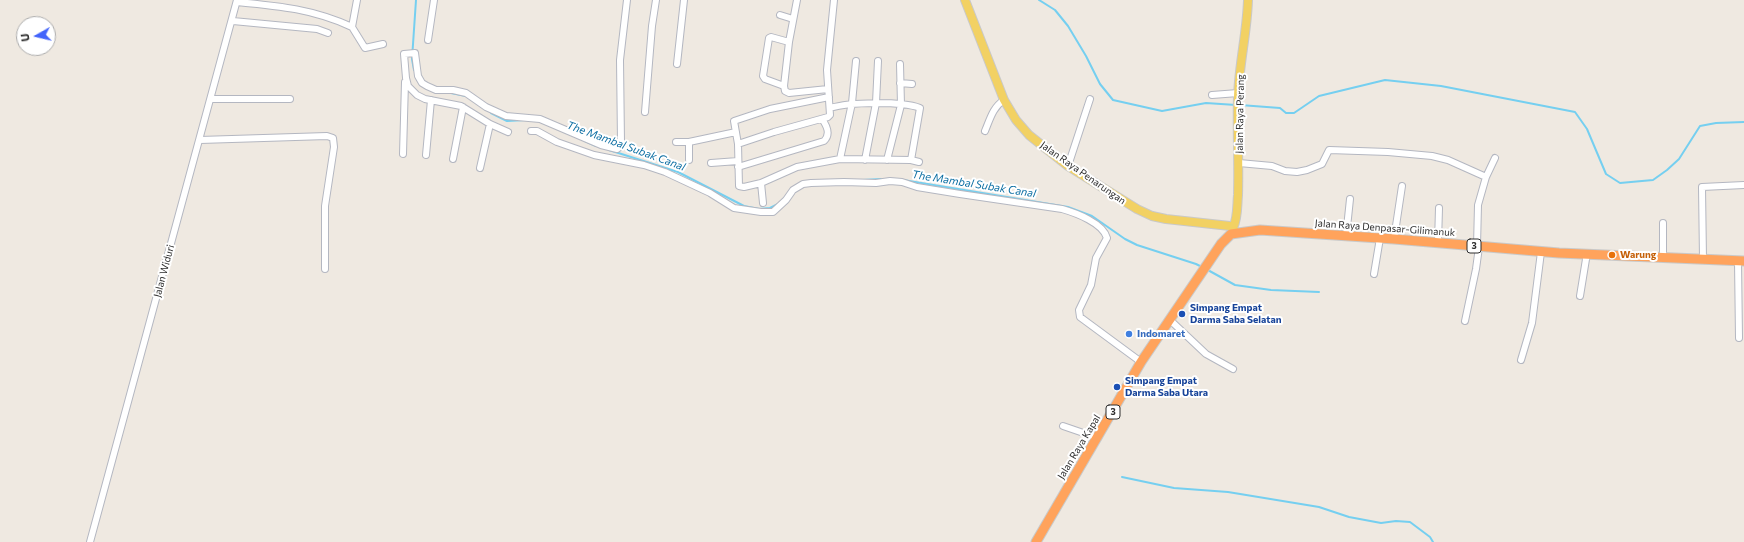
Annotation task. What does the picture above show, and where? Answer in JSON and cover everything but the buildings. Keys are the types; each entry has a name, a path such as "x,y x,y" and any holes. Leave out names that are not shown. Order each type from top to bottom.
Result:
{"highway":[{"name":"Jalan Raya Denpasar-Gilimanuk","path":"1234,230 1260,230 1346,237 1394,239 1541,252 1741,261"},
{"name":"Jalan Raya Kapal","path":"1036,542 1141,362 1215,254 1234,230"}],"main road":[{"name":"Jalan Raya Penarungan","path":"965,0 1004,100 1022,128 1050,153 1128,205 1152,216 1234,230"},
{"name":"Jalan Raya Perang","path":"1234,230 1236,220 1239,163 1238,95 1241,59 1247,24 1248,0"}],"street":[{"path":"286,7 288,0"},
{"path":"352,27 357,0"},
{"path":"428,40 434,0"},
{"path":"403,154 406,78 404,54 415,53 418,76 424,85 436,90 453,90 466,93 486,107 506,116 537,118 601,145 614,149 619,148 621,144 620,60 627,0"},
{"path":"645,112 652,26 656,0"},
{"path":"677,64 684,0"},
{"path":"797,0 789,42 784,86 785,91 789,93 828,89"},
{"path":"738,144 830,116 827,70 834,0"},
{"path":"237,1 286,7 315,13 352,27 365,48 383,44"},
{"name":"Jalan Widuri","path":"90,542 212,99 237,1"},
{"path":"780,15 793,19"},
{"path":"233,21 317,28 328,33"},
{"path":"784,86 764,79 763,76 769,38 771,37 789,42"},
{"path":"865,160 876,103 878,60"},
{"path":"840,159 852,103 856,61"},
{"path":"887,160 901,105 900,64"},
{"path":"406,78 408,86 412,91 425,99 457,104 490,124 508,132"},
{"path":"900,83 912,84"},
{"path":"1212,95 1238,95"},
{"path":"829,96 770,109 736,119 734,124 738,144 739,186 744,187 761,183 797,167 840,159 912,160 919,162"},
{"path":"212,99 290,99"},
{"path":"426,155 431,100"},
{"path":"985,131 993,111 1004,100"},
{"path":"1068,166 1090,100"},
{"path":"830,108 852,103 876,103 918,107 920,109 912,160"},
{"path":"453,159 463,107"},
{"path":"710,163 738,164 824,141 827,138 828,133 822,119"},
{"path":"480,168 490,124"},
{"path":"531,131 537,131 557,142 594,154 644,165 665,172 710,193 734,208 772,212 786,200 793,190 803,184 844,182 876,183 890,181 902,182 917,187 1062,209 1077,213 1099,228 1107,238 1096,258 1091,285 1079,310 1080,317 1141,362"},
{"path":"676,142 688,142 736,132"},
{"path":"200,140 327,136 333,138 334,147 325,206 325,269"},
{"path":"576,148 580,136"},
{"path":"688,142 689,160"},
{"path":"1239,163 1272,166 1285,171 1297,172 1322,164 1329,150 1388,152 1432,156 1448,160 1486,177"},
{"path":"1465,321 1476,269 1478,246 1478,205 1486,177 1495,158"},
{"path":"761,183 763,203"},
{"path":"1703,259 1702,187 1744,185"},
{"path":"1394,239 1402,186"},
{"path":"1346,237 1350,199"},
{"path":"1438,243 1439,208"},
{"path":"1663,223 1663,257"},
{"path":"1374,274 1380,238"},
{"path":"1521,360 1532,323 1541,252"},
{"path":"1580,296 1587,253"},
{"path":"1739,338 1741,261"},
{"path":"1170,320 1206,354 1233,369"},
{"path":"1063,426 1098,438"}],"waterway":[{"name":"The Mambal Subak Canal","path":"414,70 412,59 416,0"},
{"path":"1039,0 1055,10 1068,26 1086,56 1100,84 1113,100 1162,111 1206,103 1236,105"},
{"path":"1240,105 1280,108 1286,113 1294,113 1319,96 1385,80 1441,86 1575,112 1587,129 1606,174 1620,183 1653,180 1679,159 1700,126 1716,123 1744,122"},
{"name":"The Mambal Subak Canal","path":"451,93 466,96"},
{"name":"The Mambal Subak Canal","path":"491,113 507,121 525,120"},
{"name":"The Mambal Subak Canal","path":"585,141 596,146"},
{"name":"The Mambal Subak Canal","path":"609,150 678,172 744,206 759,209 770,208 778,204"},
{"name":"The Mambal Subak Canal","path":"863,180 881,179"},
{"name":"The Mambal Subak Canal","path":"903,180 1068,207 1092,216 1125,239 1137,245 1202,267"},
{"name":"The Mambal Subak Canal","path":"1206,269 1235,285 1271,290 1319,292"},
{"path":"1122,477 1174,488 1228,492 1319,507 1349,517 1381,523 1396,521 1410,522 1430,537 1433,542"}],"place":[{"name":"Warung","path":"1612,255"},
{"name":"Simpang Empat Darma Saba Selatan","path":"1182,314"},
{"name":"Indomaret","path":"1129,334"},
{"name":"Simpang Empat Darma Saba Utara","path":"1117,387"}]}
